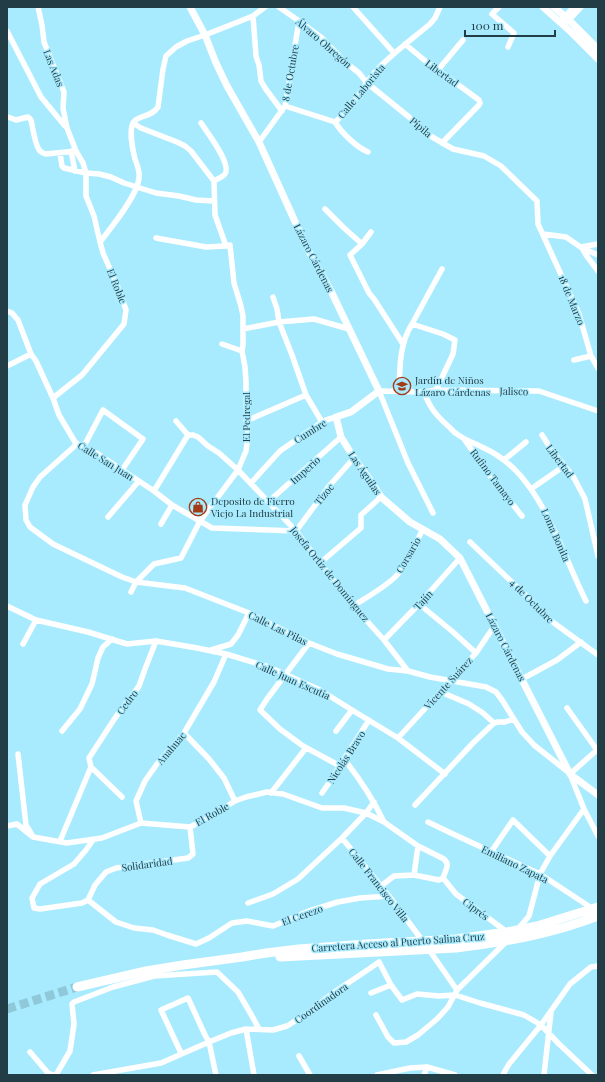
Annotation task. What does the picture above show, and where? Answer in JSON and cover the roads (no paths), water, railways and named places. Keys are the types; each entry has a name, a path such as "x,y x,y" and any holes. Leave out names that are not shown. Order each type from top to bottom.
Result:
{"main road":[{"name":"Carretera Acceso al Puerto Salina Cruz","path":"368,948 507,932 537,926 598,907"},
{"name":"Carretera Acceso al Puerto Salina Cruz","path":"77,987 146,971 299,949 456,948 541,934 598,916"}],"street":[{"name":"Las Adas","path":"38,7 44,42 64,92 62,108 73,151 86,173"},
{"name":"Lázaro Cárdenas","path":"190,7 205,35 227,86 259,142 307,248 330,291 379,391 408,463 433,513"},
{"path":"100,242 117,221 137,187 140,175 132,143 133,123 136,119 152,114 158,107 166,56 176,47 188,41 253,16 265,7"},
{"name":"Álvaro Obregón","path":"279,7 322,38 345,62 359,73 367,83"},
{"path":"353,7 394,53"},
{"name":"Calle Laborista","path":"283,109 335,122 344,115 374,74 394,53 430,24 435,18 440,7"},
{"path":"499,7 492,14 514,33 508,47"},
{"path":"543,7 564,21 598,50"},
{"path":"554,7 564,21 598,60"},
{"path":"564,21 574,7"},
{"path":"564,21 581,7"},
{"path":"253,16 256,56 261,81 283,109"},
{"name":"8 de Octubre","path":"259,142 283,109 299,21"},
{"path":"7,31 41,97 67,128"},
{"path":"438,70 463,40"},
{"name":"Libertad","path":"405,44 479,100 479,105 442,143"},
{"name":"Pípila","path":"367,83 409,117 427,134 453,149 484,156 501,166 537,201 537,220 543,234"},
{"path":"8,117 16,120 28,117 31,120 39,150 42,153 46,154 73,151 75,170"},
{"path":"335,122 339,128 361,149 368,152"},
{"path":"133,123 141,128 177,142 191,151 214,181 225,174 227,168 223,156 201,123"},
{"path":"60,153 62,166 64,168 86,173 99,174 163,195 214,201"},
{"name":"El Roble","path":"53,398 82,375 124,324 126,310 100,242 94,216 86,196 86,173"},
{"name":"El Pedregal","path":"131,592 136,582 154,564 180,558 200,521 238,470 246,451 248,436 246,420 245,367 242,351 243,329 241,306 234,283 230,245 226,246 215,215 214,181"},
{"path":"325,209 362,244"},
{"path":"371,232 362,244 350,255 369,293 403,344"},
{"path":"543,234 566,237 581,248 598,255"},
{"name":"18 de Marzo","path":"543,234 579,314 591,356 598,368"},
{"path":"156,238 206,247 226,246"},
{"path":"581,248 598,244"},
{"path":"581,248 598,270"},
{"path":"399,391 403,344 412,324 442,269"},
{"path":"272,297 277,309 279,322 306,395 322,422"},
{"name":"Calle San Juan","path":"7,310 18,320 31,354 36,361 53,398 59,415 75,442 82,448 95,452 154,490 172,505 212,528 296,531"},
{"path":"243,329 279,322 314,319 349,329"},
{"path":"412,324 443,334 455,340 453,354 436,390"},
{"path":"222,344 242,351"},
{"path":"7,366 31,354"},
{"path":"574,360 591,356"},
{"name":"Jalisco","path":"379,391 539,391 598,411"},
{"name":"Cumbre","path":"250,484 280,451 322,422 351,412 379,391"},
{"path":"424,392 430,407 436,415 456,434 464,439"},
{"path":"246,420 306,395"},
{"path":"82,448 103,410 143,439 122,470"},
{"name":"Las Águilas","path":"336,417 341,437 381,497 410,522 426,531"},
{"name":"Josefa Ortiz de Domínguez","path":"176,421 188,436 193,435 198,437 238,470 296,531 353,606 384,640 408,671"},
{"name":"Libertad","path":"542,435 553,452 573,476 585,499 598,556"},
{"path":"154,490 188,436"},
{"name":"Imperio","path":"268,502 341,437"},
{"name":"Loma Bonita","path":"464,439 486,448 504,460 532,489 542,505 586,601"},
{"name":"Rufino Tamayo","path":"464,439 490,476 522,516"},
{"path":"504,460 526,442"},
{"name":"Calle Las Pilas","path":"77,444 40,477 33,487 26,505 26,520 30,527 54,544 122,577 136,582 185,588 249,613 309,643 337,654 388,669 408,671 430,677 486,687 496,692 522,732 534,744 598,795"},
{"name":"Tizoc","path":"296,531 330,485 354,458"},
{"path":"532,489 564,466"},
{"path":"108,517 139,481"},
{"path":"320,563 361,528 361,516 381,497"},
{"path":"161,524 172,505"},
{"name":"Lázaro Cárdenas","path":"426,531 440,539 460,558 570,774"},
{"name":"Corsario","path":"353,606 397,575 426,531"},
{"name":"4 de Octubre","path":"470,542 533,601 537,608 554,623 598,655"},
{"name":"Tajín","path":"384,640 460,558"},
{"path":"419,604 476,653"},
{"name":"Calle Juan Escutia","path":"7,606 36,620 88,632 127,644 156,641 226,654 269,667 320,690 398,738 445,774"},
{"path":"208,650 231,644 238,635 249,613"},
{"path":"23,644 36,620"},
{"name":"Vicente Suárez","path":"398,738 476,653 495,625"},
{"path":"62,731 80,709 92,684 98,658 103,647 112,639"},
{"name":"Cedro","path":"91,767 89,758 115,718 140,686 156,641"},
{"path":"522,679 557,660 581,642"},
{"path":"309,643 260,710 280,729 306,748 340,766"},
{"name":"Anahuac","path":"141,823 136,801 145,781 157,764 184,733 214,682 226,654"},
{"path":"441,692 469,704 483,713 494,723"},
{"path":"567,708 598,750 570,774 584,810 598,836"},
{"path":"336,731 352,710"},
{"path":"415,805 473,743 494,723 514,719"},
{"name":"Nicolás Bravo","path":"322,793 334,777 369,720"},
{"path":"184,733 209,759 224,778 235,801"},
{"path":"271,793 306,748"},
{"path":"18,754 26,825 33,837"},
{"path":"344,759 356,773 374,802 384,822"},
{"path":"60,842 91,767 122,797"},
{"name":"El Roble","path":"33,837 67,843 102,838 141,823 190,826 216,813 235,801 267,792 284,794 322,808 344,808 366,813 384,822 418,846 444,859 447,863 447,867 443,878"},
{"path":"248,903 273,894 298,879 342,838 366,813 374,802"},
{"path":"376,1015 388,1037 394,1042 406,1042 418,1035 437,1019 448,1007 456,992 513,936 529,916 540,874 550,856 584,810"},
{"path":"491,852 513,820 550,856"},
{"name":"Emiliano Zapata","path":"428,822 540,874 598,912"},
{"path":"7,826 17,824 33,837"},
{"name":"Solidaridad","path":"88,900 95,885 106,872 116,868 188,858 193,854 190,826"},
{"name":"Calle Francisco Villa","path":"342,838 389,896 425,944 456,992"},
{"path":"88,900 82,903 40,909 34,908 32,898 40,884 74,864 93,840"},
{"path":"414,875 418,846"},
{"path":"381,886 394,876 414,875 438,880 443,878"},
{"name":"Ciprés","path":"443,878 456,894 513,936"},
{"name":"El Cerezo","path":"88,900 116,922 134,928 153,930 196,944 209,938 232,923 247,921 273,926 309,911 338,902 360,898 389,896"},
{"name":"Coordinadora","path":"94,1075 161,1063 181,1053 231,1033 246,1029 273,1030 287,1026 305,1015 333,993 379,962 391,985 402,1000 417,994 439,996 456,992"},
{"path":"503,1075 509,1064 541,1025 570,984 591,967 598,966"},
{"path":"56,1075 70,1052 74,1024 72,1004 113,987 154,976 217,972 238,992 259,1029"},
{"path":"370,993 391,985"},
{"path":"456,992 480,1003 524,1015 541,1025 592,1075"},
{"path":"181,1053 161,1010 188,998 209,1042 216,1075"},
{"path":"544,1075 551,1010"},
{"path":"246,1029 254,1075"},
{"path":"30,1052 48,1073 53,1075"},
{"path":"299,1056 310,1075"},
{"path":"424,1075 426,1067"},
{"path":"377,1075 410,1068 426,1067 455,1075"}],"tunnel":[{"path":"7,1009 77,987"}],"place":[{"name":"Jardín de Niños Lázaro Cárdenas","path":"402,386"},
{"name":"Deposito de Fierro Viejo La Industrial","path":"198,507"}]}
